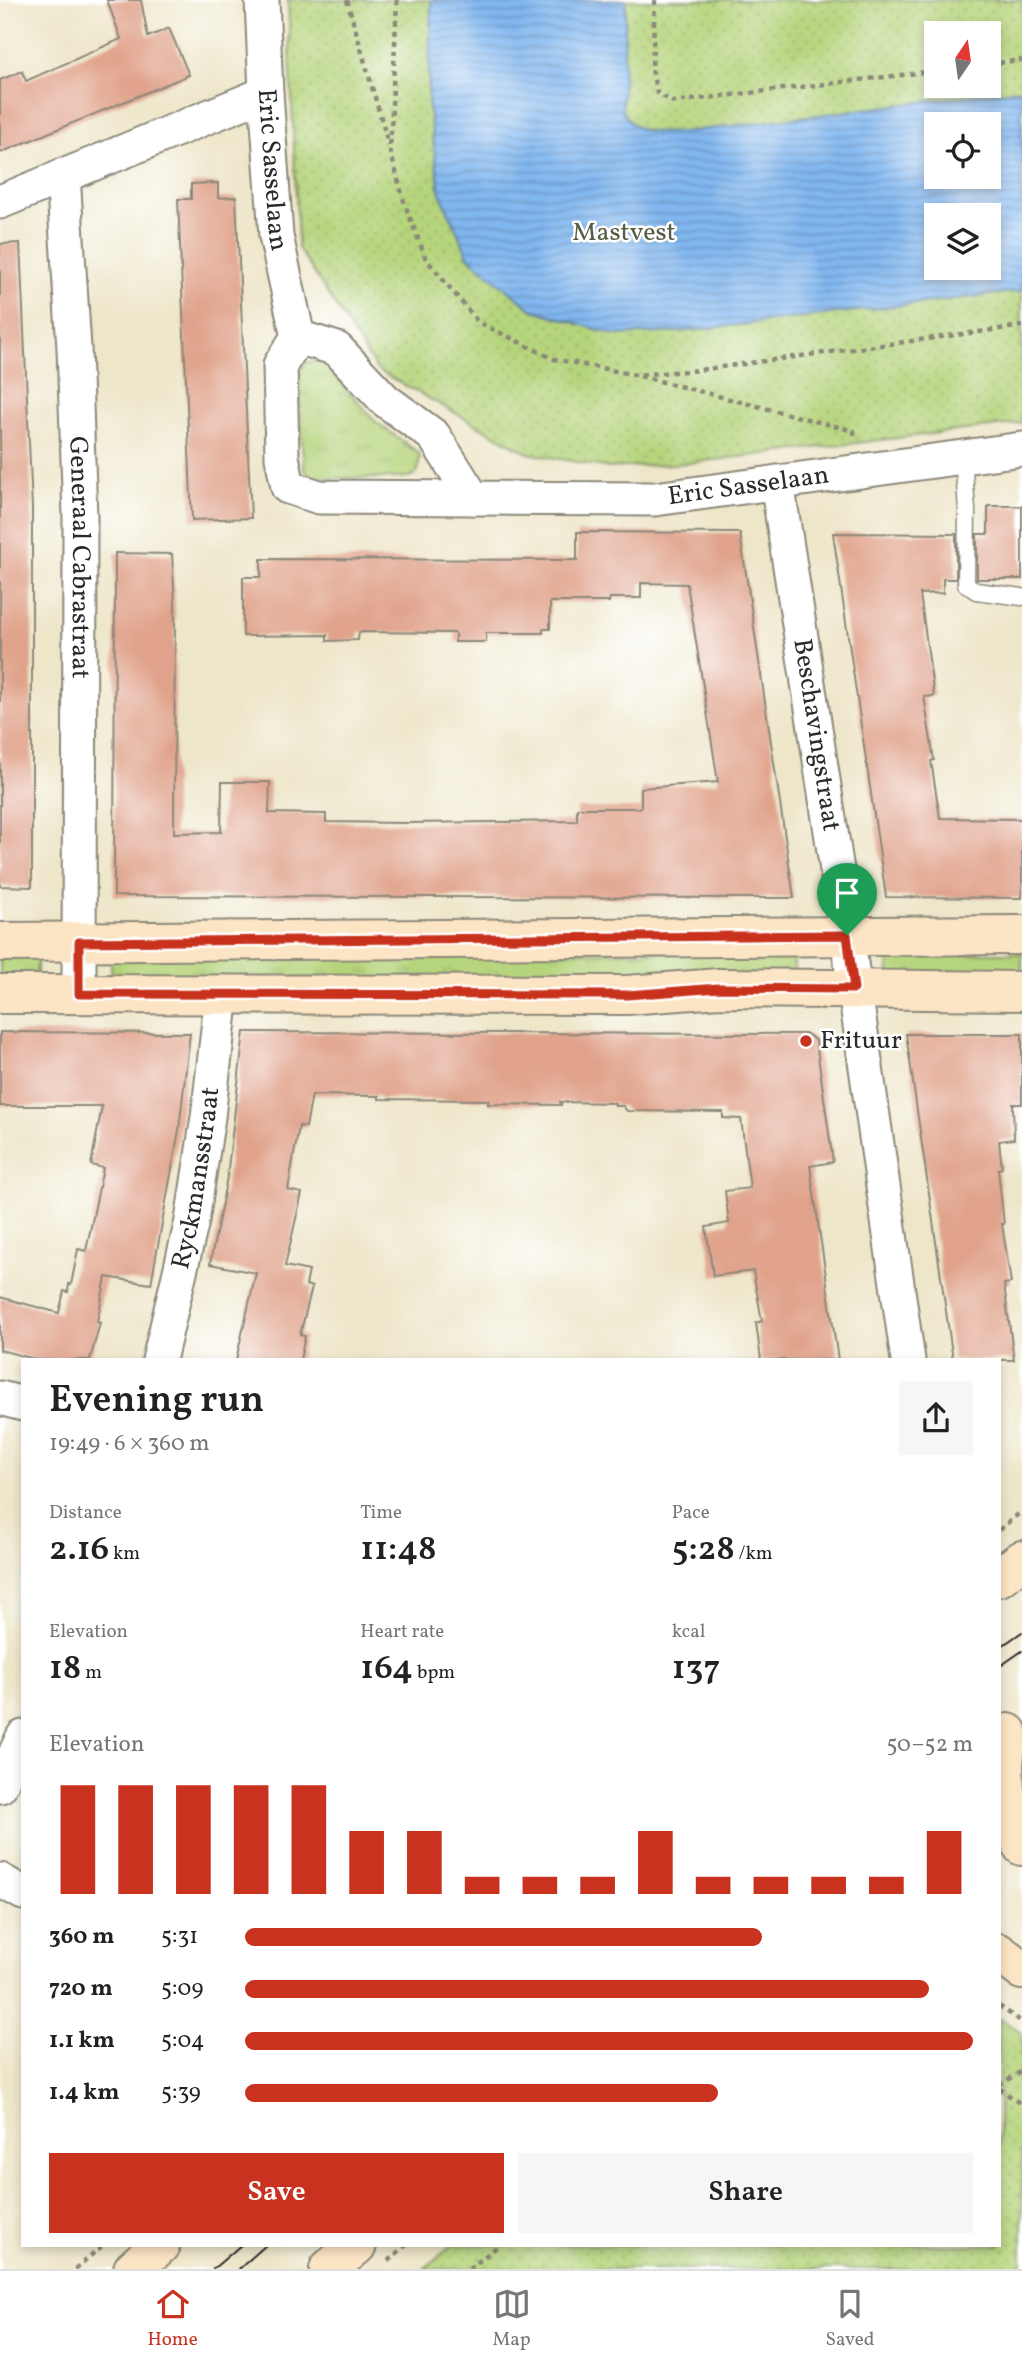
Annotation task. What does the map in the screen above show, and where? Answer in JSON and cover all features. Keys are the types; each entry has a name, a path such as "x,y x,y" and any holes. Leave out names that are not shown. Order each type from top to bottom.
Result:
{"street":[{"name":"Eric Sasselaan","path":"262,0 276,236 298,337 280,365 282,457 288,487 319,497 655,499 1022,449"},
{"path":"0,202 266,93"},
{"name":"Generaal Cabrastraat","path":"63,175 74,348 80,517 79,994"},
{"path":"298,337 337,349 385,400 434,436 473,498"},
{"name":"Beschavingstraat","path":"778,482 908,1358"},
{"path":"0,942 1022,935"},
{"path":"0,994 627,995 719,988 1022,991"},
{"name":"Ryckmansstraat","path":"159,1358 192,1221 222,995"},
{"path":"0,1398 21,1403"},
{"path":"1001,1549 1022,1553"},
{"path":"1001,1576 1022,1560"},
{"path":"1010,1731 1004,1763 1004,1790 1022,1846"},
{"path":"0,1786 21,1741"},
{"path":"1001,1855 1022,1868"},
{"path":"0,1880 21,1892"},
{"path":"1001,1954 1022,1970"},
{"path":"133,2269 158,2247"},
{"path":"329,2269 355,2247"}],"lane":[{"path":"963,457 967,510 966,584 976,591 1022,597"}],"path":[{"path":"347,0 405,205 426,259 478,322 554,359 636,375 854,431 860,471"},
{"path":"390,150 397,0"},
{"path":"655,0 652,69 657,93 673,102 924,72"},
{"path":"1001,63 1022,60"},
{"path":"636,375 699,370 1022,326"},
{"path":"1001,1528 1022,1511"},
{"path":"1001,2007 1022,2022"},
{"path":"1001,2086 1022,2071"},
{"path":"1001,2089 1022,2105"},
{"path":"75,2269 101,2247"},
{"path":"380,2269 404,2247"},
{"path":"469,2269 496,2247"}],"green space":[{"name":"Mastvest","path":"288,0 1022,0 1022,423 689,463 609,468 528,453 377,370 298,248"},
{"path":"322,361 376,422 420,454 418,472 401,478 318,478 309,475 304,469 298,380 301,369 307,362"},
{"path":"0,951 37,951 37,978 0,978"},
{"path":"111,951 794,952 794,979 111,978"},
{"path":"887,953 1022,953 1022,979 890,979"},
{"path":"1001,2019 1022,2032 1022,2269 424,2269 450,2247 1001,2247"}],"water":[{"path":"431,0 626,0 622,110 634,125 648,132 684,132 951,98 1001,98 1001,92 1022,89 1022,291 678,332 615,335 531,309 469,258 440,193 428,103"}],"building":[{"path":"107,0 141,0 148,37 169,28 189,75 0,153 0,80 22,71 26,81 121,39"},
{"path":"218,183 218,198 236,197 251,518 192,520 178,199 191,199 191,184"},
{"path":"20,243 32,508 32,887 0,886 0,244"},
{"path":"988,506 1022,506 1022,579 977,579 977,534 988,534"},
{"path":"577,532 740,533 794,898 114,896 115,553 172,554 175,603 174,833 221,832 222,782 270,782 269,813 326,814 326,822 406,823 577,821 577,808 641,808 641,788 718,782 687,584 641,583 641,598 610,598 609,602 550,602 550,629 543,629 543,633 486,633 486,642 455,642 455,633 359,632 358,640 327,641 327,635 243,636 243,577 261,577 261,559 577,560"},
{"path":"833,533 956,534 956,579 943,579 943,593 920,594 934,696 924,697 940,818 1022,819 1022,898 886,897"},
{"path":"0,1032 190,1033 179,1130 151,1284 106,1277 97,1322 100,1323 91,1358 30,1358 0,1350 0,1297 59,1313 64,1291 68,1292 69,1284 71,1285 78,1249 86,1251 103,1168 91,1165 102,1106 0,1106"},
{"path":"244,1032 807,1034 816,1041 833,1162 810,1166 838,1358 761,1358 756,1323 762,1321 753,1271 713,1276 706,1227 729,1223 725,1191 750,1188 741,1119 723,1118 723,1112 627,1111 623,1106 615,1106 615,1103 488,1104 488,1100 312,1095 306,1127 299,1126 288,1190 302,1193 285,1266 309,1271 306,1285 312,1287 300,1335 305,1336 300,1358 236,1358 256,1273 210,1264 227,1177"},
{"path":"906,1034 1022,1034 1022,1104 1013,1104 1014,1139 999,1141 1002,1168 998,1169 1002,1224 1011,1283 1004,1284 1014,1360 953,1358"}],"tram line":[{"path":"1001,1647 1022,1632"},
{"path":"1001,1666 1022,1651"},
{"path":"213,2269 239,2247"},
{"path":"239,2269 264,2247"}],"place":[{"name":"Frituur","path":"806,1041"}],"route":[{"path":"847,935 854,989 719,988 627,995 79,994 79,942 847,935"}]}
